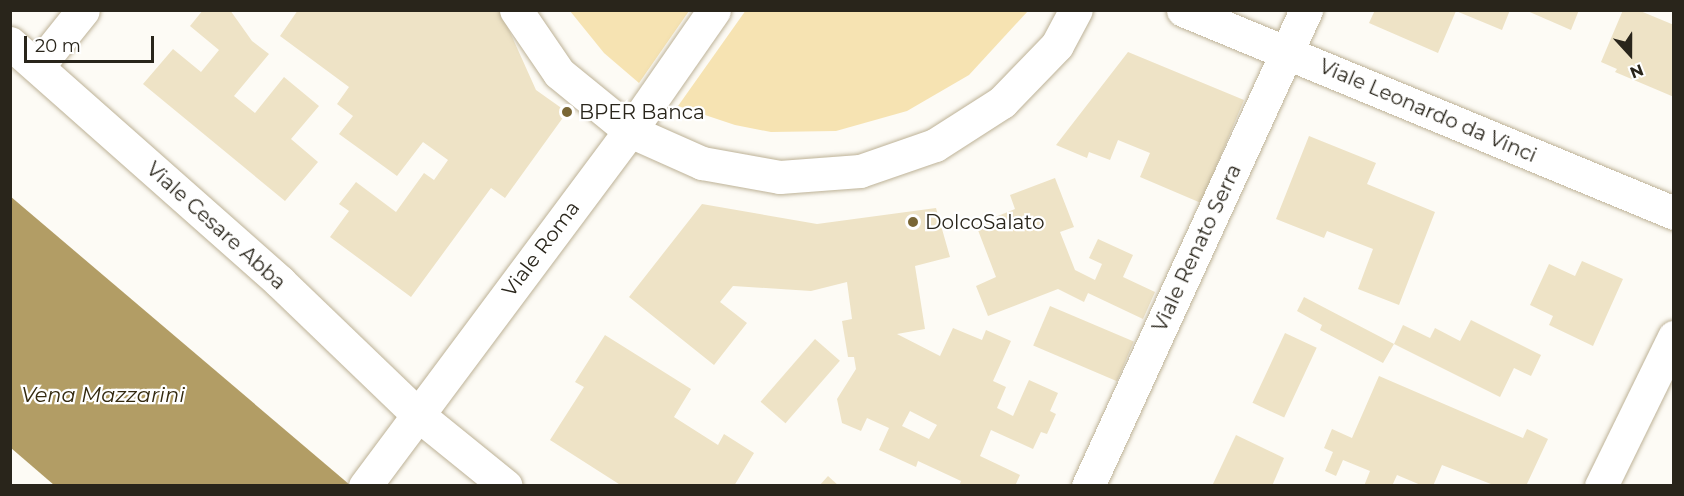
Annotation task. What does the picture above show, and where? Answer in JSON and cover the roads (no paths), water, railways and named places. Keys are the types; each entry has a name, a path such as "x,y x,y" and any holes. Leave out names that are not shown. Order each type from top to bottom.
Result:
{"street":[{"path":"39,65 83,10"},
{"path":"516,10 559,73 630,131 702,163 769,175 860,171 935,145 1002,102 1057,45 1076,10"},
{"name":"Viale Roma","path":"364,486 630,131 714,10"},
{"name":"Viale Leonardo da Vinci","path":"1183,10 1674,213"},
{"name":"Viale Renato Serra","path":"1088,486 1306,10"},
{"name":"Viale Cesare Abba","path":"10,43 39,65 280,282 417,414 506,486"},
{"path":"1601,486 1674,337"}],"water":[{"name":"Vena Mazzarini","path":"10,196 350,485 54,485 11,448"}],"place":[{"name":"BPER Banca","path":"567,112"},
{"name":"DolcoSalato","path":"913,222"}]}
